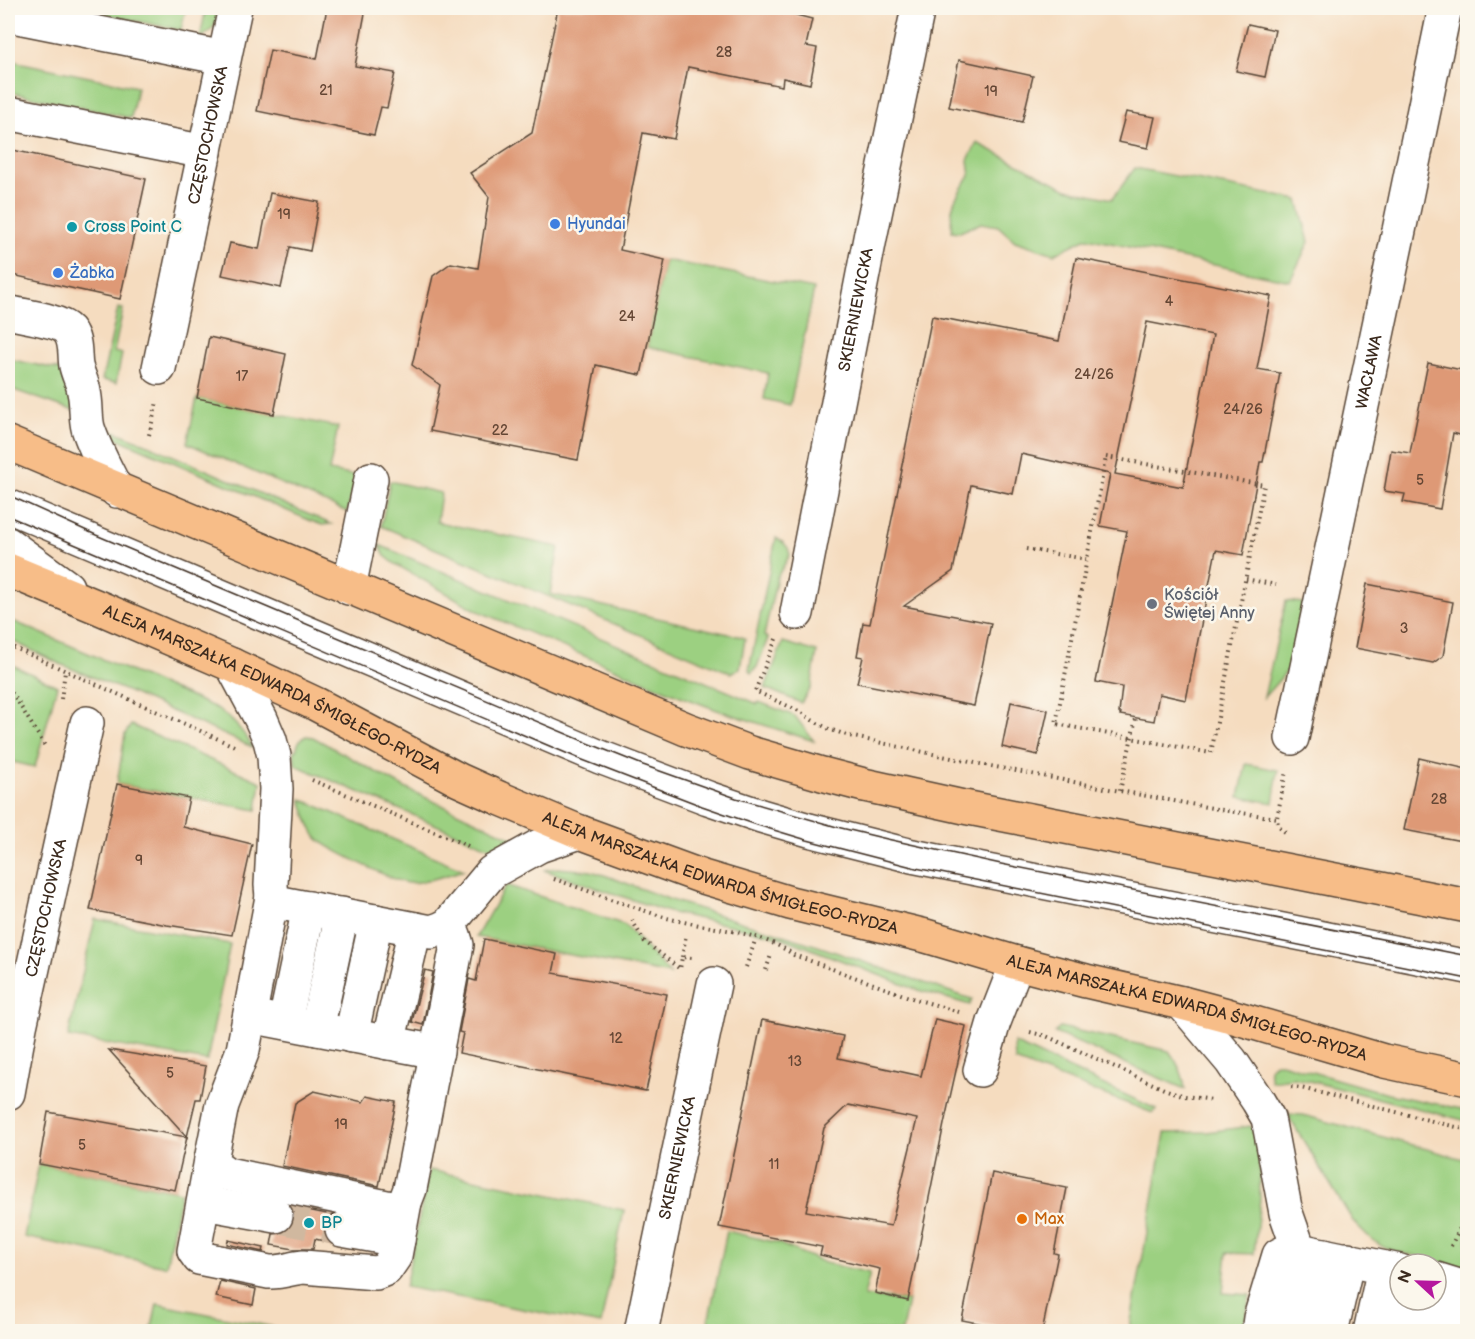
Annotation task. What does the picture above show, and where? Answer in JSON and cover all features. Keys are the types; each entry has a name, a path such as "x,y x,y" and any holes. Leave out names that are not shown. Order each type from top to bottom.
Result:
{"main road":[{"path":"8,443 117,491 686,729 750,753 822,774 964,807 1467,906"},
{"name":"ALEJA MARSZAŁKA EDWARDA ŚMIGŁEGO-RYDZA","path":"8,570 232,665 316,704 459,780 580,832 703,877 790,903 926,936 1017,963 1227,1015 1384,1061 1467,1079"}],"street":[{"name":"CZĘSTOCHOWSKA","path":"159,368 235,8"},
{"name":"SKIERNIEWICKA","path":"797,613 871,233 918,8"},
{"name":"WACŁAWA","path":"1292,738 1445,8"},
{"path":"8,15 224,58"},
{"path":"8,113 205,152"},
{"path":"8,312 60,324 68,330 75,346 75,364 84,390 86,420 92,440 117,491"},
{"path":"86,402 94,363"},
{"path":"349,588 371,478"},
{"path":"8,506 590,753 663,782 761,816 933,861 1467,968"},
{"path":"8,544 100,608"},
{"path":"232,665 261,719 274,756 276,789 272,897 243,1050 222,1105 194,1251 199,1258 279,1273 303,1267 376,1273 386,1269 395,1256 405,1202 410,1189 457,945 448,925"},
{"name":"CZĘSTOCHOWSKA","path":"8,1093 20,1027 87,723"},
{"path":"272,897 281,903 431,932 448,925 492,872 539,846 580,832"},
{"path":"285,1022 309,908"},
{"path":"317,1029 342,914"},
{"path":"351,1036 376,921"},
{"path":"388,1043 415,929"},
{"path":"980,1070 994,1022 1017,963"},
{"name":"SKIERNIEWICKA","path":"640,1332 714,984"},
{"path":"1182,1003 1231,1061 1268,1118 1286,1213 1324,1255 1331,1332"},
{"path":"250,1016 437,1052"},
{"path":"211,1160 227,1174 396,1209 405,1202"},
{"path":"204,1203 276,1216"},
{"path":"342,1230 398,1240"},
{"path":"1258,1332 1279,1255 1287,1251 1324,1255 1388,1268"},
{"path":"1284,1332 1324,1255"},
{"path":"1308,1332 1324,1255"},
{"path":"1370,1332 1388,1280"},
{"path":"1448,1283 1462,1287 1466,1300 1459,1332"},
{"path":"1401,1332 1405,1312"},
{"path":"1434,1332 1436,1312"}],"path":[{"path":"1106,457 1264,485 1246,579 1211,753 1056,724 1106,457"},
{"path":"1026,549 1086,559"},
{"path":"1246,579 1276,585"},
{"path":"797,613 775,640 755,691 799,711 829,729 849,736 975,763 1228,811 1277,818"},
{"path":"8,645 236,747"},
{"path":"8,688 50,755"},
{"path":"1120,791 1136,718"},
{"path":"1291,834 1283,831 1278,825 1277,818 1292,738"},
{"path":"307,778 478,850"},
{"path":"550,878 668,918 737,933 780,946 794,955 912,998 1046,1036 1174,1093 1217,1100"},
{"path":"632,921 644,941 680,969"},
{"path":"682,957 686,935"},
{"path":"766,970 771,955"},
{"path":"1288,1087 1301,1088 1467,1130"}],"green space":[{"path":"72,8 186,8 181,30"},
{"path":"206,8 220,8 214,26 200,38"},
{"path":"8,60 137,87 131,118 8,92"},
{"path":"977,143 1067,189 1112,199 1135,168 1298,200 1309,242 1290,281 1087,238 1054,254 1015,241 998,226 981,223 960,232 952,231 952,208 970,176 968,160"},
{"path":"665,260 814,289 790,405 764,399 768,373 647,347"},
{"path":"118,308 123,309 114,352 122,354 116,383 102,380"},
{"path":"8,359 66,371 75,411 8,388"},
{"path":"197,398 338,427 329,471 357,476 347,512 187,443"},
{"path":"100,428 106,428 139,441 331,524 322,525 309,520 114,437"},
{"path":"390,481 441,493 437,522 559,547 550,594 742,637 745,639 740,668 731,673 381,526"},
{"path":"776,538 784,543 790,555 777,577 764,636 768,638 757,667 751,673 749,670"},
{"path":"379,545 758,704 759,702 795,716 814,741 717,710 670,692 478,611 395,564 385,556"},
{"path":"1286,601 1303,603 1290,668 1264,697"},
{"path":"8,619 214,707 237,725 254,748 8,639"},
{"path":"783,642 817,652 811,688 801,703 765,688"},
{"path":"8,663 57,686 35,767 8,761"},
{"path":"131,725 261,782 257,810 117,784 125,734"},
{"path":"306,736 313,737 405,788 515,839 495,850 295,765 294,750 296,751 299,742"},
{"path":"1246,764 1278,770 1273,803 1239,797"},
{"path":"301,799 464,870 416,883 402,881 377,871 317,838 309,825"},
{"path":"558,868 591,871 607,876 671,900 818,946 972,999 970,1005 915,989 783,938 668,912 544,870"},
{"path":"506,885 625,925 670,974 476,937"},
{"path":"95,919 230,944 207,1061 68,1037"},
{"path":"1060,1027 1169,1051 1180,1069 1185,1089 1055,1033"},
{"path":"1014,1043 1156,1109 1153,1113 1015,1061"},
{"path":"1276,1063 1388,1094 1467,1110 1467,1121 1310,1081 1293,1078 1271,1081 1270,1070"},
{"path":"1287,1114 1303,1115 1467,1160 1467,1268 1448,1264 1448,1252 1398,1252 1383,1247 1371,1239 1353,1221"},
{"path":"1251,1126 1259,1148 1260,1199 1254,1254 1227,1253 1223,1293 1250,1295 1243,1331 1129,1332 1165,1133 1207,1132"},
{"path":"39,1164 181,1192 166,1266 24,1237"},
{"path":"429,1170 624,1210 601,1324 405,1287"},
{"path":"727,1231 778,1243 825,1263 870,1273 864,1296 908,1301 902,1331 706,1332"},
{"path":"157,1304 293,1331 151,1331"}],"building":[{"path":"327,8 366,8 355,66 395,73 387,108 381,107 374,135 257,111 270,50 317,59"},
{"name":"Hyundai","path":"558,8 781,8 797,11 796,15 812,19 806,46 817,48 810,84 783,78 782,86 688,67 674,139 643,133 620,250 665,260 641,375 596,365 578,460 430,431 440,385 412,365 433,276 451,263 478,268 489,197 470,173 532,133"},
{"path":"1248,24 1275,30 1265,77 1236,71"},
{"path":"959,60 1033,76 1022,122 949,107"},
{"path":"1126,112 1155,117 1148,148 1118,142"},
{"name":"Cross Point C","path":"8,149 146,179 120,299 8,274"},
{"path":"270,193 319,202 310,251 290,247 281,288 222,275 230,243 259,249"},
{"path":"1076,258 1271,296 1257,369 1280,373 1263,462 1260,462 1243,555 1216,550 1186,700 1159,694 1154,721 1120,715 1122,687 1096,682 1127,531 1100,526 1110,474 1021,454 1013,494 971,485 953,571 904,606 991,623 974,706 857,683 863,657 857,656 863,623 870,624 932,316 1059,341","holes":["1147,322 1213,335 1183,487 1115,474"]},
{"path":"209,337 286,354 274,414 197,398"},
{"path":"1428,363 1467,371 1467,437 1453,433 1440,509 1403,502 1405,494 1384,491 1391,450 1410,453"},
{"path":"1367,584 1453,602 1443,656 1433,663 1355,648"},
{"path":"1011,702 1048,710 1038,755 1002,747"},
{"path":"1419,758 1467,769 1467,842 1404,830"},
{"path":"117,784 189,798 183,827 252,844 232,935 90,910"},
{"path":"484,939 557,954 553,973 667,994 646,1091 459,1053 463,1033 459,1032 469,979 476,981"},
{"path":"425,970 433,972 423,1025 412,1022"},
{"path":"935,1019 966,1026 908,1301 875,1293 880,1269 820,1255 822,1247 719,1227 762,1020 843,1036 838,1058 921,1076","holes":["848,1105 917,1119 891,1226 806,1211 824,1128"]},
{"path":"109,1050 206,1066 200,1099 196,1099 187,1137"},
{"name":"BP","path":"314,1091 363,1102 367,1096 396,1102 379,1186 282,1166 295,1103"},
{"path":"48,1112 187,1137 175,1190 39,1164"},
{"name":"Max","path":"992,1173 1067,1188 1054,1253 1058,1254 1042,1332 1025,1332 962,1320"},
{"path":"292,1207 332,1215 327,1218 324,1227 324,1236 328,1242 315,1239 313,1249 294,1249 271,1245 273,1234 283,1233 291,1228 294,1219"},
{"path":"228,1240 264,1248 263,1252 227,1244"},
{"path":"220,1281 256,1289 253,1305 216,1297"}],"tunnel":[{"path":"276,1216 342,1230"}],"tram line":[{"path":"8,495 96,535 588,743 736,798 837,827 1001,864 1468,956"},
{"path":"8,516 580,759 757,825 916,868 1468,979"}],"place":[{"name":"Hyundai","path":"555,224"},
{"name":"Cross Point C","path":"72,227"},
{"name":"Żabka","path":"58,273"},
{"name":"Kościół Świętej Anny","path":"1152,604"},
{"name":"Max","path":"1022,1219"},
{"name":"BP","path":"309,1223"}]}
